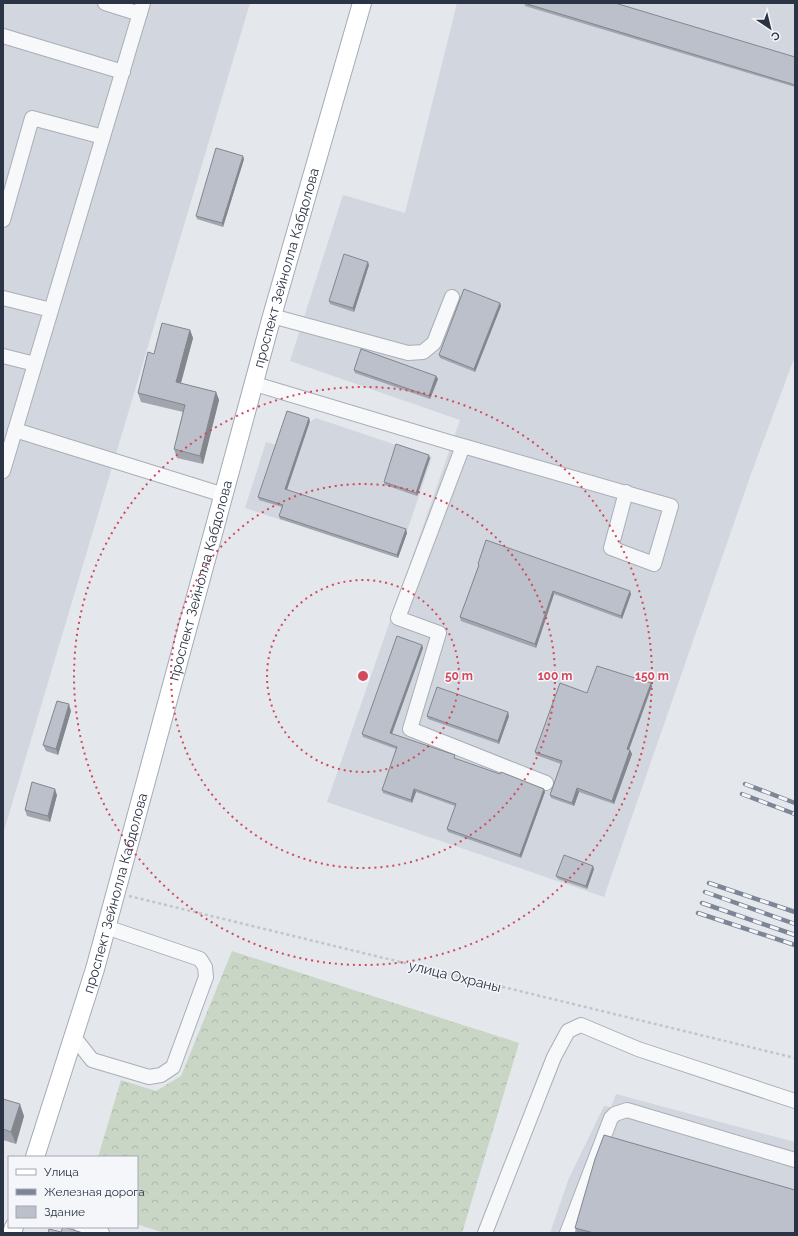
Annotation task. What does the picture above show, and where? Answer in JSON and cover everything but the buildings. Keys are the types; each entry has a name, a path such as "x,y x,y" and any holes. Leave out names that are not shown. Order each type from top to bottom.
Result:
{"main road":[{"name":"проспект Зейнолла Кабдолова","path":"35,1156 95,969 255,384 272,316 362,3"}],"street":[{"path":"3,471 142,8 105,3"},
{"path":"3,36 123,72"},
{"path":"3,220 32,118 103,137"},
{"path":"272,316 408,353 423,352 434,343 452,297"},
{"path":"3,298 51,310"},
{"path":"3,356 35,364"},
{"path":"255,384 463,446 626,492 671,506 654,564 611,548 626,492"},
{"path":"15,430 224,495"},
{"path":"463,446 398,618 439,633 410,729 546,783"},
{"path":"74,1037 92,1060 149,1077 161,1075 174,1066 206,977 205,967 200,960 106,927"},
{"path":"485,1233 554,1057 568,1031 581,1025 638,1049 795,1101"},
{"path":"567,1233 611,1118 615,1114 627,1110 795,1160"},
{"path":"84,1228 102,1233"}],"path":[{"name":"улица Охраны","path":"116,893 795,1058"}],"shaded area":[{"path":"3,3 250,3 3,834"},
{"path":"457,3 795,3 795,356 751,474 604,897 327,802 460,420 290,361 343,195 405,213"},
{"path":"316,418 432,457 398,558 245,508 266,442 277,445"},
{"path":"616,1094 795,1142 795,1233 550,1233 569,1178 604,1106 611,1107"}],"green space":[{"path":"232,951 519,1043 462,1233 164,1233 138,1224 138,1156 98,1156 121,1080 156,1091 181,1076"}],"railway":[{"path":"745,784 795,803"},
{"path":"742,794 795,814"},
{"path":"709,883 795,912"},
{"path":"705,892 795,924"},
{"path":"702,903 795,935"},
{"path":"698,913 795,945"}]}
